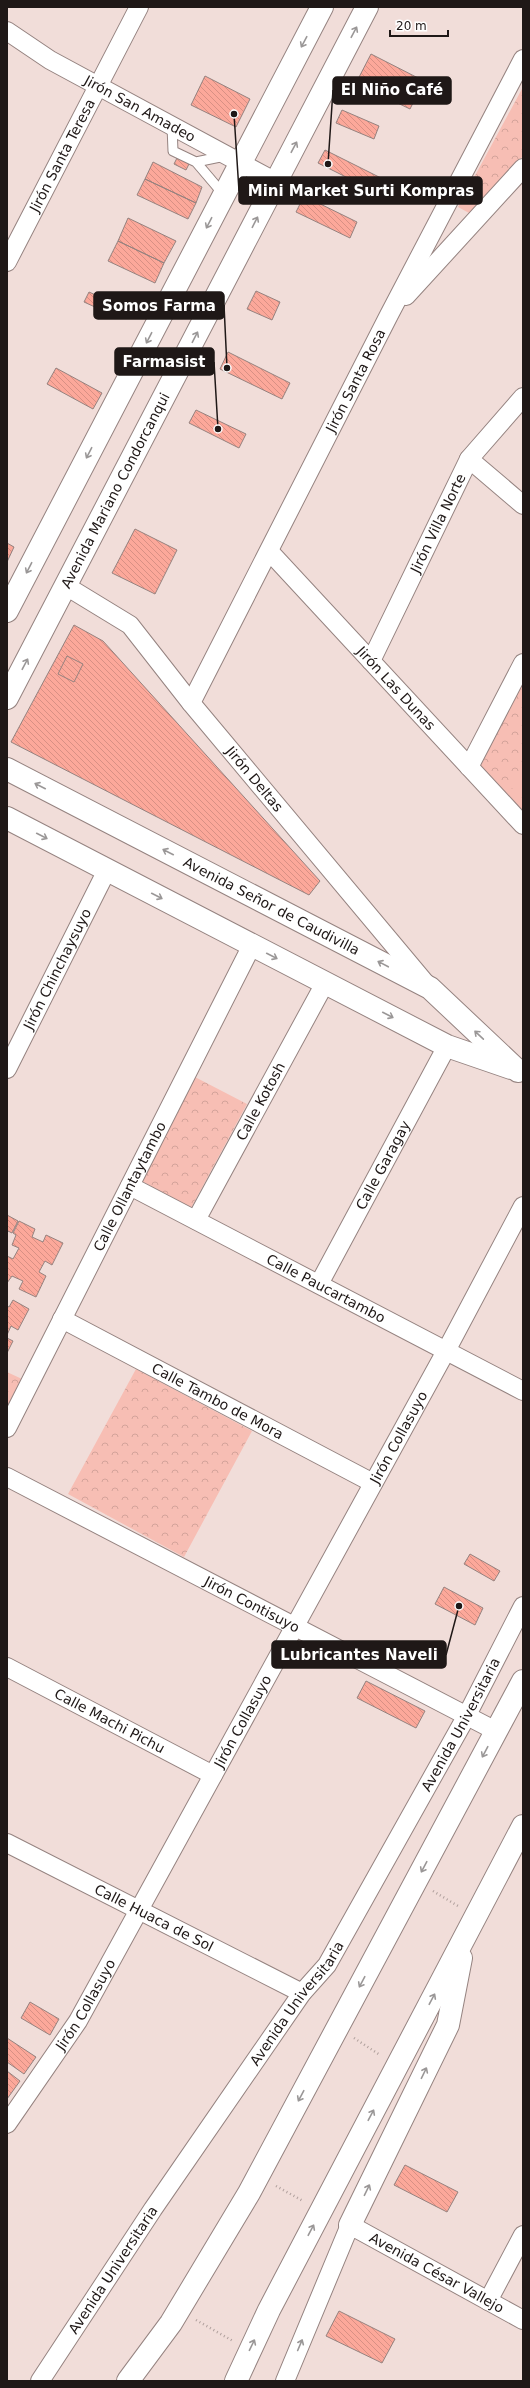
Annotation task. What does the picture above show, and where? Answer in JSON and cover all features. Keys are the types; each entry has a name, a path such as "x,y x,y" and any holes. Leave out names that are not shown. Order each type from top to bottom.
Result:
{"main road":[{"path":"7,611 224,195 233,159 322,7"},
{"name":"Avenida Mariano Condorcanqui","path":"7,698 367,7"},
{"name":"Avenida Señor de Caudivilla","path":"7,769 430,988 520,1072"},
{"name":"Avenida Señor de Caudivilla","path":"7,818 447,1046 520,1072"},
{"path":"128,2381 178,2311 258,2176 523,1681"},
{"path":"236,2381 250,2349 321,2210 523,1826"},
{"path":"350,2225 448,2025 464,1937"}],"street":[{"name":"Jirón Santa Teresa","path":"7,262 139,7"},
{"name":"Jirón San Amadeo","path":"7,31 50,60 276,182"},
{"name":"Jirón Santa Rosa","path":"191,703 389,315 523,59"},
{"path":"389,315 523,168"},
{"name":"Jirón Villa Norte","path":"371,661 469,459 523,397"},
{"path":"469,459 523,505"},
{"name":"Jirón Las Dunas","path":"268,551 523,826"},
{"name":"Jirón Deltas","path":"66,586 130,625 191,703 430,988"},
{"path":"469,767 523,663"},
{"name":"Jirón Chinchaysuyo","path":"7,1069 107,870"},
{"name":"Calle Ollantaytambo","path":"7,1428 252,945"},
{"name":"Calle Kotosh","path":"196,1220 325,983"},
{"name":"Calle Garagay","path":"319,1284 447,1046"},
{"name":"Calle Paucartambo","path":"130,1186 523,1391"},
{"name":"Jirón Collasuyo","path":"7,2124 78,2021 446,1351 523,1206"},
{"name":"Calle Tambo de Mora","path":"62,1319 373,1483"},
{"name":"Jirón Contisuyo","path":"7,1478 466,1717 496,1731"},
{"name":"Avenida Universitaria","path":"40,2381 153,2209 302,1993 327,1965 466,1717 523,1606"},
{"name":"Calle Machi Pichu","path":"7,1667 213,1775"},
{"name":"Calle Huaca de Sol","path":"7,1843 302,1993"},
{"path":"288,2380 350,2225"},
{"name":"Avenida César Vallejo","path":"350,2225 523,2320"},
{"path":"488,2301 523,2235"}],"lane":[{"path":"172,126 173,151 196,162 224,195"},
{"path":"196,162 233,159"}],"path":[{"path":"416,1882 476,1916"},
{"path":"337,2028 397,2066"},
{"path":"258,2176 321,2210"},
{"path":"178,2311 250,2349"}],"green space":[{"path":"523,87 523,156 471,214 458,207"},
{"path":"523,683 523,814 478,764"},
{"path":"523,773 523,799 510,786"},
{"path":"193,1076 247,1104 191,1208 138,1179"},
{"path":"136,1369 252,1431 184,1557 68,1494"},
{"path":"7,1372 22,1379 7,1408"}],"building":[{"path":"371,54 424,81 410,109 356,83"},
{"path":"205,76 250,99 236,127 191,105"},
{"path":"342,110 379,126 374,139 336,123"},
{"path":"325,150 383,179 376,192 318,163"},
{"path":"178,156 190,162 186,170 174,164"},
{"path":"153,162 202,187 196,203 145,179"},
{"path":"145,179 196,203 188,219 137,195"},
{"path":"304,196 357,222 350,238 296,212"},
{"path":"128,218 176,241 164,263 118,241"},
{"path":"118,241 164,263 155,283 108,261"},
{"path":"256,291 280,302 272,320 247,309"},
{"path":"89,292 122,307 117,317 84,302"},
{"path":"228,352 290,383 282,399 220,369"},
{"path":"56,368 102,393 93,409 47,384"},
{"path":"196,410 246,434 239,448 189,423"},
{"path":"135,529 177,550 155,594 112,573"},
{"path":"7,543 14,547 7,562"},
{"path":"74,625 103,641 320,881 309,895 11,742"},
{"path":"67,656 83,664 74,682 58,674"},
{"path":"7,1215 18,1221 12,1233 8,1231 7,1233"},
{"path":"19,1221 35,1229 32,1237 43,1242 46,1235 63,1243 52,1265 45,1261 39,1272 46,1276 36,1297 19,1289 23,1281 12,1276 7,1283 7,1256 13,1259 19,1248 12,1245 16,1235 13,1233"},
{"path":"13,1300 29,1309 18,1330 11,1326 7,1335 7,1306 9,1307"},
{"path":"7,1338 13,1341 7,1353"},
{"path":"470,1554 500,1571 494,1581 464,1564"},
{"path":"444,1587 483,1608 475,1625 435,1604"},
{"path":"366,1681 425,1711 416,1728 357,1698"},
{"path":"30,2002 59,2019 50,2035 21,2018"},
{"path":"7,2038 36,2057 24,2074 7,2062"},
{"path":"7,2071 20,2081 7,2099"},
{"path":"405,2165 458,2192 447,2212 394,2185"},
{"path":"339,2311 395,2339 382,2363 326,2336"}],"place":[{"name":"Mini Market Surti Kompras","path":"234,114"},
{"name":"El Niño Café","path":"328,164"},
{"name":"Somos Farma","path":"227,368"},
{"name":"Farmasist","path":"218,429"},
{"name":"Lubricantes Naveli","path":"459,1606"}]}
